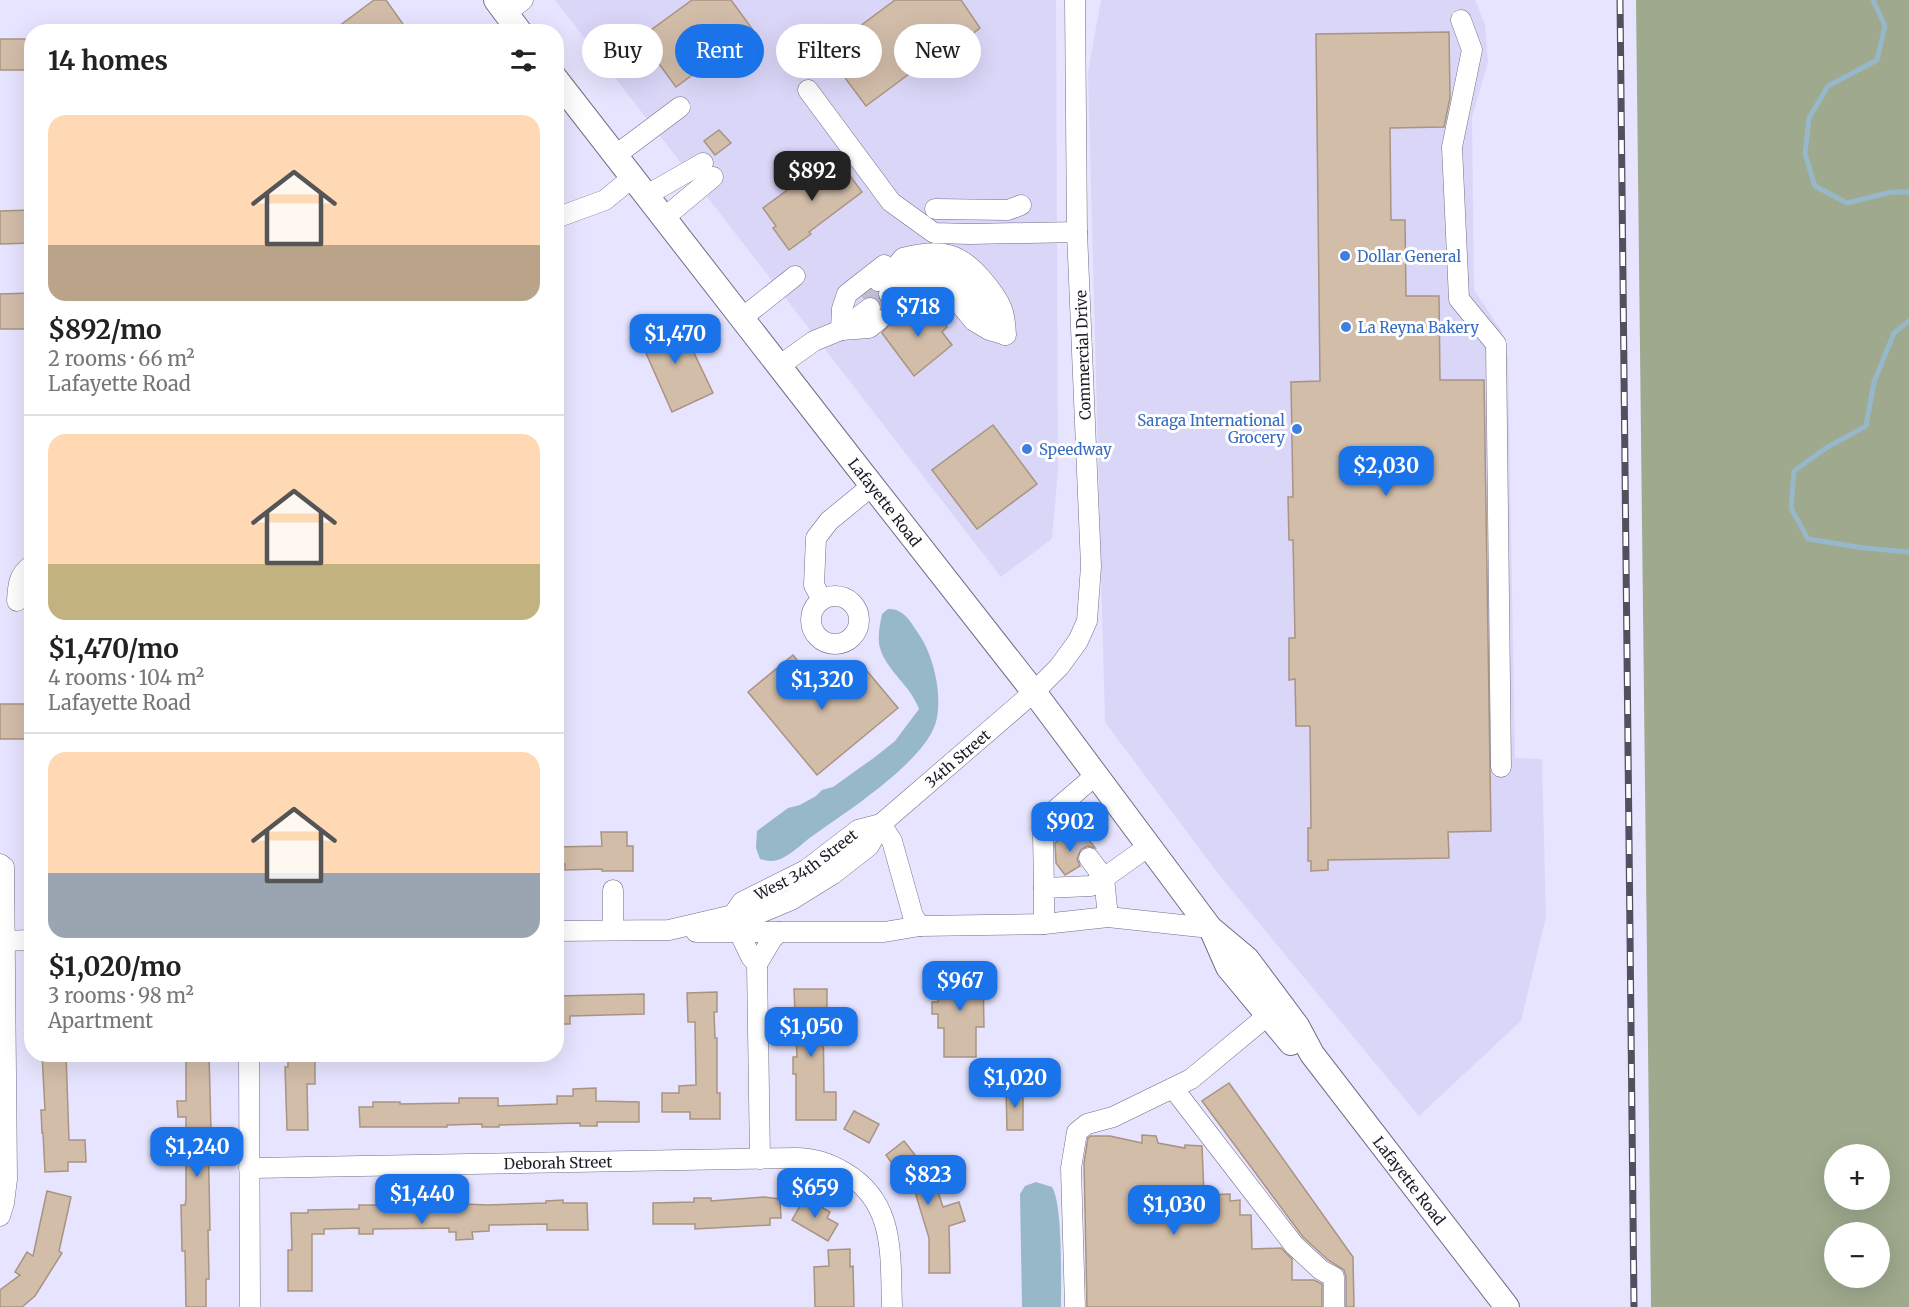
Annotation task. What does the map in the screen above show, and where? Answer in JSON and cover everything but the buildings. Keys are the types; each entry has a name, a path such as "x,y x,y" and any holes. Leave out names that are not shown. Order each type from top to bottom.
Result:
{"main road":[{"name":"Lafayette Road","path":"564,88 1035,692 1210,928 1228,967 1298,1052 1312,1054"},
{"name":"Lafayette Road","path":"1210,928 1247,959 1297,1026 1312,1054 1507,1307"}],"street":[{"name":"Commercial Drive","path":"1035,692 1059,667 1078,641 1087,621 1090,604 1092,566 1077,232 1075,0"},
{"path":"1461,20 1473,50 1452,147 1459,299 1496,344 1501,767"},
{"path":"808,90 891,202 934,233 1077,232"},
{"path":"616,155 680,107"},
{"path":"564,215 640,186 708,170 664,218"},
{"path":"916,222 934,209 1008,210 1021,205"},
{"path":"934,209 951,234"},
{"path":"845,322 847,294 889,262 903,258 930,252 956,256 973,268 1001,303 1003,331 953,272 936,267 919,271 888,294 894,270 903,258"},
{"path":"742,318 795,276"},
{"path":"779,366 814,341 870,308"},
{"path":"822,600 814,585 816,538 829,521 873,485"},
{"path":"17,601 18,581 24,570"},
{"name":"34th Street","path":"881,824 1035,692"},
{"path":"1044,924 1043,834 1054,811 1096,775"},
{"path":"1054,811 1070,832"},
{"path":"881,824 892,841 913,916 920,927"},
{"name":"West 34th Street","path":"564,931 669,930 736,923 742,902 806,870 858,830 881,824"},
{"path":"1044,888 1091,886 1149,846"},
{"path":"1089,858 1104,878 1108,917"},
{"path":"0,864 4,867 2,941 6,1179 4,1203 0,1216"},
{"path":"613,890 613,930"},
{"path":"736,923 779,932 884,932 920,927 1044,924 1108,917 1210,928"},
{"path":"736,923 751,957 757,964"},
{"path":"760,1159 757,964 772,939 779,932"},
{"path":"2,941 24,940"},
{"path":"1075,1307 1071,1168 1077,1132 1086,1124 1113,1117 1191,1079 1267,1016"},
{"path":"249,1062 250,1307"},
{"path":"1173,1088 1294,1245 1321,1270 1334,1277 1334,1307"},
{"name":"Deborah Street","path":"249,1167 804,1158 819,1161 834,1166 861,1183 880,1209 887,1228 890,1247 892,1307"}],"shaded area":[{"path":"555,0 1056,0 1058,470 1052,539 1001,577 615,78 663,78 663,24 582,24 582,35"},
{"path":"1101,0 1475,0 1485,24 1488,62 1472,117 1474,290 1501,330 1508,359 1515,758 1542,759 1546,917 1521,1021 1419,1116 1219,875 1105,722 1088,72"}],"green space":[{"path":"1636,0 1909,0 1909,1307 1651,1307"}],"water":[{"path":"888,609 893,609 906,616 929,653 938,690 938,714 935,725 915,755 862,801 783,858 773,861 760,859 756,848 757,831 788,808 800,805 822,790 833,787 875,757 895,741 919,709 888,664 880,648 882,614"},
{"path":"1036,1182 1052,1187 1056,1196 1061,1244 1061,1307 1022,1307 1020,1194 1025,1186"}],"waterway":[{"path":"1873,0 1885,26 1877,60 1828,86 1809,118 1805,154 1815,186 1847,203 1891,192 1909,192"},
{"path":"1909,321 1894,333 1874,382 1866,426 1826,448 1794,471 1791,508 1808,539 1909,552"}],"tunnel":[{"path":"865,301 883,287"},
{"path":"875,315 894,300"},
{"path":"1070,832 1089,858"}],"railway":[{"path":"1620,0 1634,1307"}],"place":[{"name":"Dollar General","path":"1345,256"},
{"name":"La Reyna Bakery","path":"1346,327"},
{"name":"Saraga International Grocery","path":"1297,429"},
{"name":"Speedway","path":"1027,449"}]}
